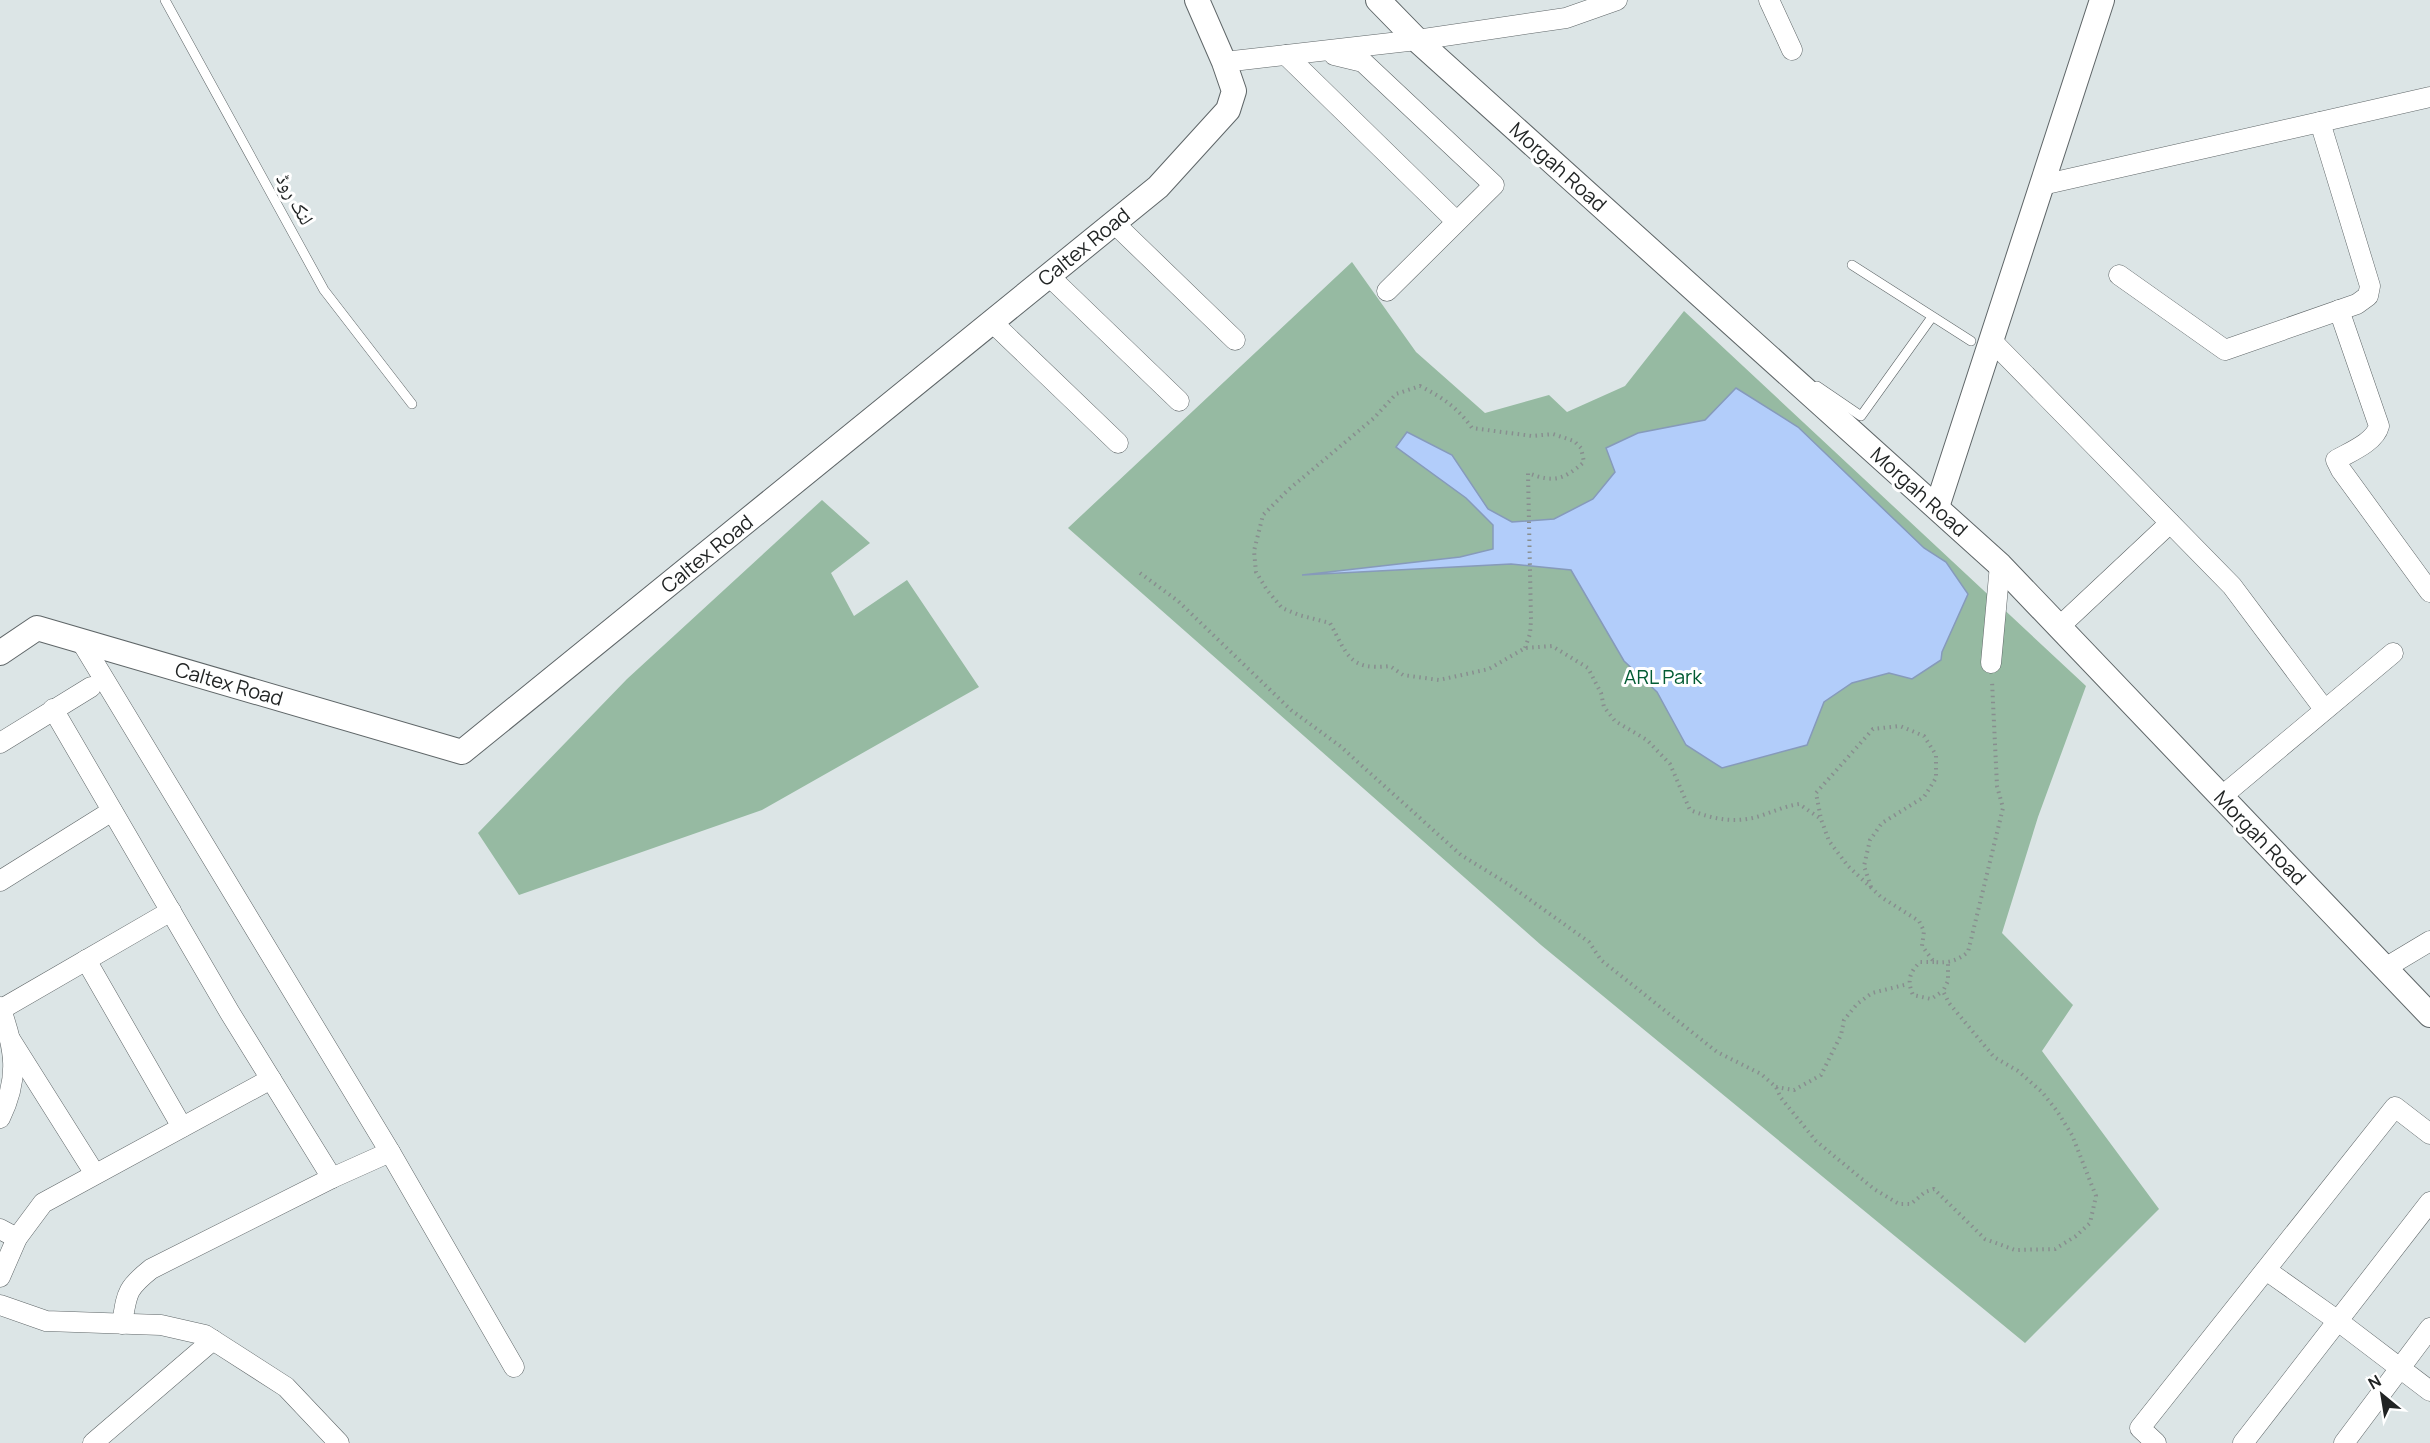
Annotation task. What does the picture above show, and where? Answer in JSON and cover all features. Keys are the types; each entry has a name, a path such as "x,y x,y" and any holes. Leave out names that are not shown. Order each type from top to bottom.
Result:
{"street":[{"name":"Caltex Road","path":"0,653 37,628 462,752 1158,187 1228,110 1234,92 1224,62 1197,0"},
{"name":"Morgah Road","path":"1378,0 1417,40 2000,566 2430,1015"},
{"path":"1224,62 1417,40 1566,18 1617,0"},
{"path":"1769,0 1792,50"},
{"path":"1937,507 1981,341 2042,185 2102,0"},
{"path":"1318,51 1363,62 1494,185 1456,220 1387,291"},
{"path":"1286,55 1456,220"},
{"path":"2042,185 2430,97"},
{"path":"2119,275 2225,350 2357,304 2368,296 2370,286 2320,122"},
{"path":"1114,223 1235,340"},
{"path":"1049,276 1179,401"},
{"path":"2339,310 2379,426 2378,433 2336,460 2430,592"},
{"path":"992,322 1118,443"},
{"path":"1981,341 2232,586 2324,709"},
{"path":"2059,627 2170,523"},
{"path":"1990,663 2000,566"},
{"path":"81,641 390,1152 514,1366"},
{"path":"2221,797 2393,653"},
{"path":"0,743 91,687"},
{"path":"53,710 332,1178"},
{"path":"0,881 112,811"},
{"path":"0,1118 13,1084 14,1061 10,1039 0,1009 171,911"},
{"path":"2385,968 2430,941"},
{"path":"86,960 182,1127"},
{"path":"10,1039 95,1174"},
{"path":"0,1277 8,1234 43,1203 271,1079"},
{"path":"2156,1443 2140,1428 2395,1107 2430,1134"},
{"path":"122,1324 127,1292 134,1282 151,1269 332,1178 390,1152"},
{"path":"2243,1443 2430,1202"},
{"path":"2266,1270 2430,1391"},
{"path":"0,1305 46,1322 161,1324 205,1335 286,1387 339,1443"},
{"path":"2344,1443 2430,1328"},
{"path":"93,1443 213,1340"}],"lane":[{"name":"لنک روڈ","path":"165,0 324,290 412,404"},
{"path":"1852,265 1932,317 1981,341"},
{"path":"1762,350 1861,416 1932,317"}],"path":[{"path":"1525,648 1530,634 1531,601 1528,473 1540,478 1558,479 1571,473 1584,462 1581,448 1574,441 1553,434 1532,436 1472,428 1459,410 1420,386 1396,394 1374,418 1288,490 1263,515 1254,551 1256,572 1266,590 1282,608 1330,623 1352,660 1371,668 1390,666 1403,675 1439,680 1489,669 1525,648 1552,646 1587,668 1601,693 1604,707 1615,721 1647,740 1670,764 1690,810 1708,817 1733,822 1799,804 1821,819"},
{"path":"1140,573 1178,601 1291,710 1341,746 1461,855 1508,884 1589,942 1601,960 1717,1052 1761,1074 1776,1087 1781,1098 1816,1141 1874,1189 1899,1204 1911,1204 1925,1192 1934,1190 1985,1239 2015,1250 2055,1249 2076,1236 2090,1223 2096,1196 2072,1135 2042,1092 2018,1071 1994,1057 1949,1003 1943,991"},
{"path":"1948,962 1948,981 1943,991 1931,999 1913,996 1908,984 1911,970 1920,962 1959,960 1968,952 2003,808 1997,786 1990,663"},
{"path":"1871,887 1864,867 1864,857 1870,840 1882,823 1924,797 1936,778 1936,755 1924,736 1900,726 1873,729 1816,793 1821,819 1829,841 1848,866 1881,897 1919,921 1924,931 1922,946 1935,962"},
{"path":"1776,1087 1794,1090 1821,1075 1841,1035 1844,1020 1857,1004 1872,993 1908,984"}],"green space":[{"name":"ARL Park","path":"1352,262 1416,352 1485,413 1549,395 1567,412 1625,386 1684,311 2086,686 2038,817 2002,933 2073,1005 2042,1051 2159,1209 2025,1343 1541,945 1068,528"},
{"path":"822,500 870,543 831,573 854,616 907,580 979,687 762,810 519,895 478,833 627,679"}],"water":[{"path":"1736,388 1798,427 1924,548 1946,562 1968,594 1942,652 1941,660 1912,679 1889,673 1852,683 1824,702 1807,745 1722,768 1686,745 1657,692 1624,661 1571,570 1511,564 1302,575 1460,557 1493,549 1493,525 1466,498 1396,447 1407,432 1452,455 1488,509 1512,522 1554,519 1593,499 1615,472 1606,448 1638,433 1705,420"}]}
